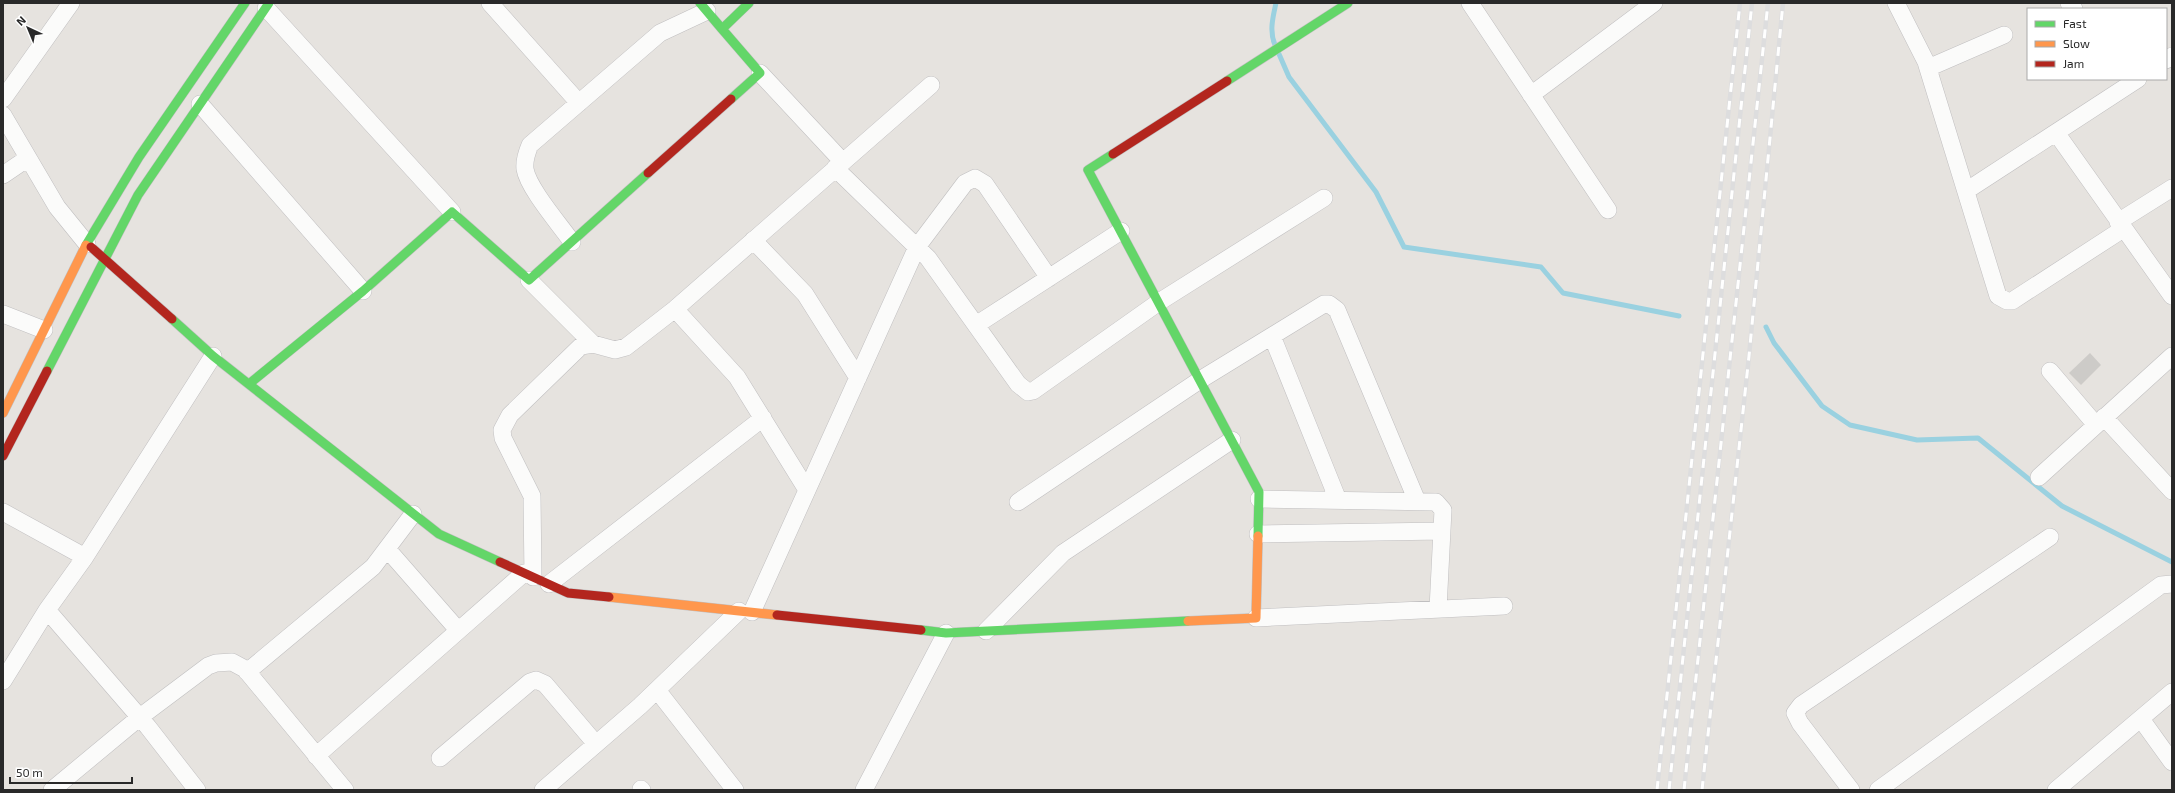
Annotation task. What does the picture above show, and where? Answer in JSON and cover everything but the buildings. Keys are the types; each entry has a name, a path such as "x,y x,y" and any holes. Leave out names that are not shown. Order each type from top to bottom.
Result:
{"street":[{"path":"3,99 71,3"},
{"path":"3,413 87,244 139,157 245,3"},
{"path":"490,3 579,103"},
{"path":"722,29 749,3"},
{"path":"1256,618 1259,492 1088,170 1348,3"},
{"path":"1470,3 1608,210"},
{"path":"1531,95 1654,3"},
{"path":"1896,3 1928,68 1998,296 2006,301 2012,301 2172,188"},
{"path":"3,456 138,195 268,5 452,212 529,280 593,344"},
{"path":"572,242 529,181 525,168 526,156 530,145 660,33 703,7 839,165 928,258 1018,384 1028,392 1032,391 1159,302 1324,198"},
{"path":"1928,68 2004,35"},
{"path":"529,280 760,73"},
{"path":"1966,191 2056,134 2128,82"},
{"path":"529,575 532,496 503,438 502,430 510,415 581,346 593,344 620,350 675,309 931,85"},
{"path":"200,104 363,291"},
{"path":"3,114 57,207 87,244 105,257 214,356 439,534 568,592 946,633 1504,606"},
{"path":"2056,134 2172,296"},
{"path":"3,175 28,158"},
{"path":"543,790 746,611 807,490 917,247 965,182 976,178 985,184 1049,278"},
{"path":"249,384 363,291 452,212"},
{"path":"976,325 1121,231"},
{"path":"753,240 805,294 858,378"},
{"path":"1018,502 1200,380 1324,304 1330,304 1337,310 1417,501"},
{"path":"675,309 737,377 807,490"},
{"path":"3,314 44,330"},
{"path":"1272,336 1338,500"},
{"path":"3,681 47,610 85,557 214,356"},
{"path":"2039,477 2172,356"},
{"path":"2050,371 2172,491"},
{"path":"549,584 763,418"},
{"path":"986,631 1063,553 1232,440"},
{"path":"1259,499 1436,502 1443,510 1438,609"},
{"path":"3,512 85,557"},
{"path":"247,672 373,567 388,550 413,514"},
{"path":"1258,534 1442,531"},
{"path":"1851,790 1800,723 1795,713 1801,705 2050,537"},
{"path":"388,550 458,630"},
{"path":"316,756 458,630 529,575"},
{"path":"1878,790 2168,584"},
{"path":"47,610 140,717 197,790"},
{"path":"864,790 946,633"},
{"path":"52,790 140,717 208,666 216,663 232,662 239,664 247,672 345,790"},
{"path":"440,758 530,682 536,680 545,684 596,744"},
{"path":"656,690 735,790"},
{"path":"2060,789 2172,692"},
{"path":"2141,719 2172,762"}],"waterway":[{"path":"1275,45 1272,29 1276,3"},
{"path":"1279,54 1289,77 1376,192 1404,247 1541,267 1563,293 1679,316"},
{"path":"1766,327 1774,343 1822,406 1850,425 1917,440 1978,438 2062,506 2172,562"}],"railway":[{"path":"1657,790 1740,3"},
{"path":"1669,790 1752,3"},
{"path":"1684,790 1768,3"},
{"path":"1702,790 1749,356 1783,3"}],"traffic: fast":[{"path":"86,245 139,157 245,3"},
{"path":"47,371 138,195 269,3"},
{"path":"700,3 722,29"},
{"path":"731,99 760,73 722,29 749,3"},
{"path":"1227,81 1348,3"},
{"path":"1113,154 1088,170 1259,492 1258,536"},
{"path":"249,384 363,291 452,212 529,280 648,173"},
{"path":"172,319 213,356 439,534 500,562"},
{"path":"921,630 946,633 1188,621"}],"traffic: slow":[{"path":"3,413 86,245"},
{"path":"1188,621 1256,618 1258,536"},
{"path":"609,597 777,615"}],"traffic: jam":[{"path":"1113,154 1227,81"},
{"path":"648,173 731,99"},
{"path":"91,247 172,319"},
{"path":"3,456 47,371"},
{"path":"500,562 568,593 609,597"},
{"path":"777,615 921,630"}]}
